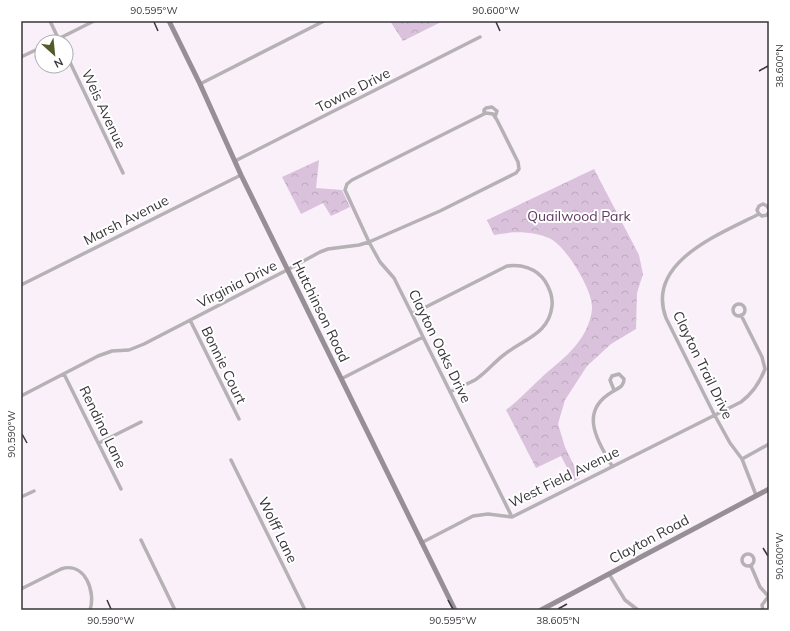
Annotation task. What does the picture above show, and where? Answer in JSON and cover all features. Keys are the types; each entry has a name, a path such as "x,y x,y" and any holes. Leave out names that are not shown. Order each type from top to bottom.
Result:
{"street":[{"path":"50,21 57,34"},
{"path":"71,34 94,21"},
{"name":"Hutchinson Road","path":"169,21 287,270 455,610"},
{"path":"200,84 324,21"},
{"name":"Towne Drive","path":"235,161 480,37"},
{"path":"21,57 34,51"},
{"name":"Weis Avenue","path":"74,71 122,173"},
{"name":"Virginia Drive","path":"21,396 98,356 112,352 129,350 144,344 328,248 359,245 369,242 440,211 516,173 519,169 519,165 495,117 497,111 492,107 486,108 484,110 484,114 352,180 346,188"},
{"path":"484,114 493,114 495,117"},
{"name":"Marsh Avenue","path":"21,285 241,175"},
{"name":"Clayton Oaks Drive","path":"346,188 347,194 369,242 380,262 394,278 512,517"},
{"path":"769,209 765,205 761,205 757,210 758,214 764,216 769,212"},
{"name":"Clayton Trail Drive","path":"756,495 742,459 730,443 714,414 666,318 662,302 664,290 670,274 678,264 702,244 758,214"},
{"path":"412,314 507,266 519,265 531,269 543,278 548,286 551,294 552,310 550,317 540,331 504,354 474,380 450,392"},
{"name":"West Field Avenue","path":"422,543 473,516 488,514 512,517 746,398 758,383 765,369 762,358 742,315"},
{"name":"Bonnie Court","path":"190,320 239,420"},
{"path":"340,379 423,337"},
{"name":"Rendina Lane","path":"64,374 121,489"},
{"path":"612,466 596,437 593,422 594,414 601,401 614,390 622,386 624,382 623,377 619,374 614,374 610,380 614,390"},
{"path":"99,443 141,422"},
{"path":"742,459 769,444"},
{"name":"Wolff Lane","path":"231,460 305,610"},
{"name":"Clayton Road","path":"541,610 769,488"},
{"path":"21,497 34,491"},
{"path":"141,540 175,610"},
{"path":"751,566 760,587 768,597 762,605 763,610"},
{"path":"21,589 61,569 74,569 83,574 87,579 92,599 90,610"},
{"path":"609,574 624,600 638,610"}],"green space":[{"path":"390,21 443,21 403,41"},
{"path":"319,160 316,188 342,190 350,207 331,216 323,203 301,214 282,177"},
{"name":"Quailwood Park","path":"594,169 639,255 643,274 637,293 636,329 611,344 587,366 565,400 558,424 565,447 580,478 574,481 561,456 536,468 506,410 562,360 580,341 588,325 592,312 591,300 588,291 578,270 571,260 551,239 537,234 523,232 494,235 487,220"}]}
